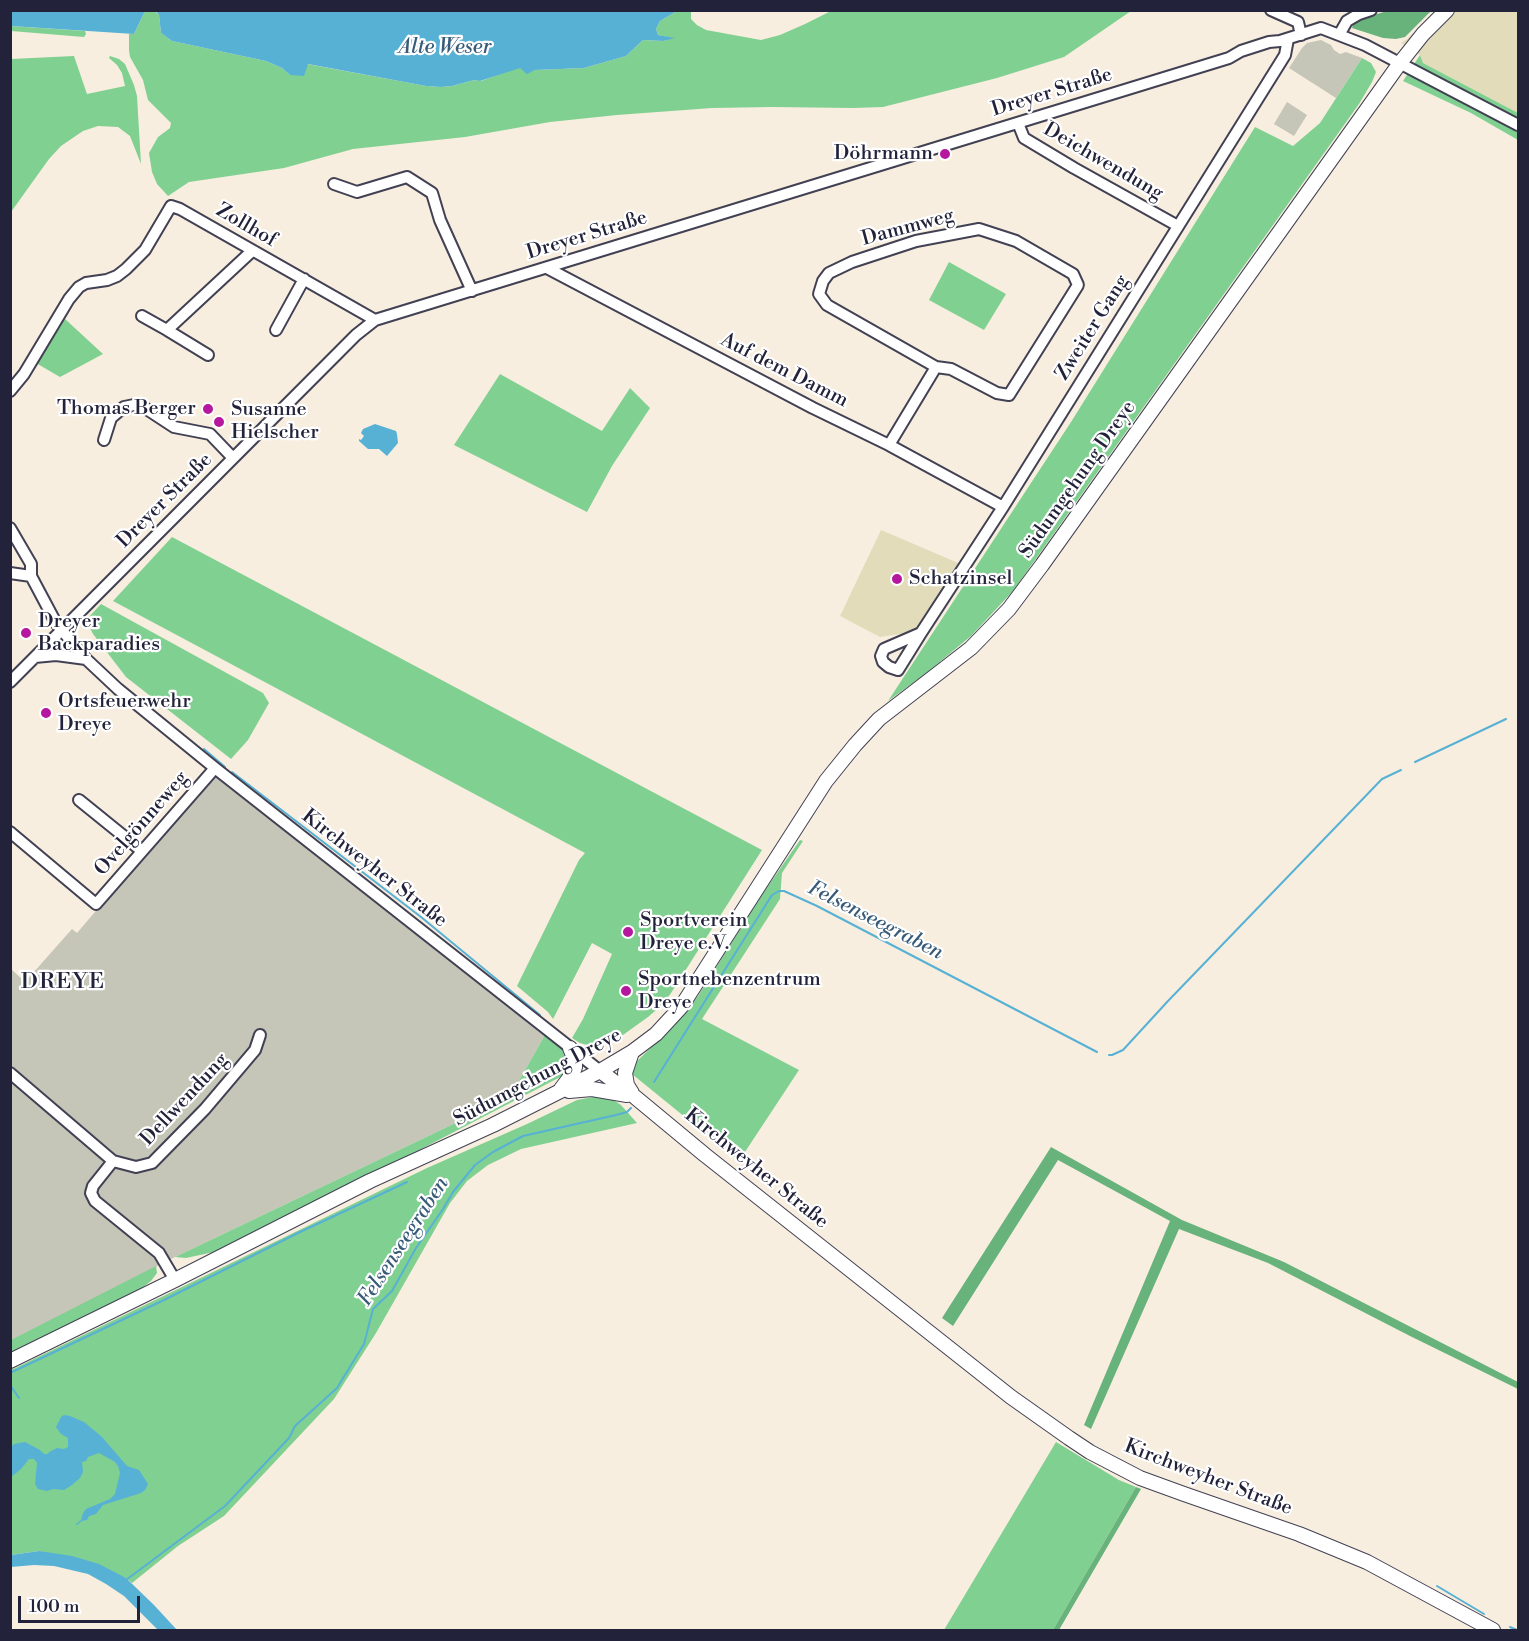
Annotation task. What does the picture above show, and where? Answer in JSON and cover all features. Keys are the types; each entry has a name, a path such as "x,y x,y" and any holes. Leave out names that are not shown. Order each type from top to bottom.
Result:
{"main road":[{"name":"Südumgehung Dreye","path":"10,1361 370,1181 557,1093 632,1052 656,1034 681,1007 826,781 879,719 971,648 1009,609 1400,63 1423,34 1447,10"},
{"path":"557,1093 575,1067 570,1048"},
{"path":"632,1052 625,1073 627,1085 635,1097"},
{"name":"Kirchweyher Straße","path":"600,1071 1011,1397 1076,1443 1140,1478 1299,1534 1367,1562 1493,1630"},
{"path":"557,1093 575,1089 592,1089 635,1097"}],"street":[{"path":"1271,10 1283,13 1298,22 1301,36"},
{"path":"1339,35 1347,21 1371,10"},
{"name":"Dreyer Straße","path":"10,682 356,334 375,320 1229,58 1241,51 1269,42 1301,36 1321,28 1365,45 1518,125"},
{"name":"Zweiter Gang","path":"921,633 1004,507 1285,55 1288,39"},
{"name":"Deichwendung","path":"1018,123 1024,138 1178,226"},
{"path":"334,184 357,192 407,177 432,193 440,220 472,291"},
{"name":"Zollhof","path":"10,391 24,374 69,299 79,287 86,283 107,280 126,269 145,250 171,206 375,320"},
{"name":"Dammweg","path":"979,229 1016,241 1073,273 1078,285 1008,396 997,393 951,369 936,367 827,305 819,294 823,281 829,273 852,262 916,241 979,229"},
{"path":"167,330 252,251"},
{"name":"Auf dem Damm","path":"547,268 1004,507"},
{"path":"276,330 304,279"},
{"path":"142,316 208,355"},
{"path":"889,445 936,367"},
{"path":"104,440 111,418 124,407 134,405 145,408 174,426 210,434 233,458"},
{"name":"Kirchweyher Straße","path":"10,528 32,564 32,576 61,631 118,689 600,1071"},
{"path":"10,573 32,576"},
{"path":"36,657 56,655 86,659"},
{"name":"Ovelgönneweg","path":"10,832 96,904 215,768"},
{"path":"80,800 142,851"},
{"name":"Dellwendung","path":"113,1161 136,1167 152,1163 210,1103 255,1050 260,1035"},
{"path":"10,1073 113,1161 93,1186 92,1193 95,1201 159,1254 175,1280"}],"shaded area":[{"path":"1437,11 1518,11 1518,113 1423,63 1420,55 1401,43"},
{"path":"1321,40 1331,45 1340,54 1346,52 1362,58 1336,98 1289,68 1307,43"},
{"path":"1287,102 1307,115 1294,136 1274,124"},
{"path":"881,530 963,565 920,631 880,637 840,616"},
{"path":"215,771 546,1033 510,1097 175,1257 11,1341 11,969 25,982 72,929 77,933"}],"green space":[{"path":"145,11 155,11 159,15 161,33 172,41 266,61 282,68 290,75 307,64 441,87 474,80 481,81 520,67 527,73 535,70 584,68 626,56 643,40 663,41 672,38 658,35 656,29 660,21 677,11 691,11 691,19 706,30 761,40 780,35 831,11 1131,11 1064,57 997,78 883,107 712,108 550,122 465,137 353,149 284,168 189,182 168,196 157,184 152,172 149,153 158,137 170,128 171,123 148,100 143,80 130,57 129,50 129,34 134,34"},
{"path":"1387,11 1431,11 1405,37 1396,39 1383,38 1352,28 1354,21"},
{"path":"11,26 85,31 86,34 84,37 11,31"},
{"path":"1420,55 1423,63 1518,113 1518,140 1471,113 1403,81"},
{"path":"74,56 87,94 125,86 122,73 109,58 110,56 119,59 125,64 137,96 141,164 130,136 118,127 98,126 83,131 61,146 49,159 11,212 11,59"},
{"path":"1362,58 1371,63 1376,72 1359,104 1013,591 971,636 888,701 1071,422 1255,127 1293,146 1320,123"},
{"path":"949,262 1006,294 984,330 929,300"},
{"path":"64,318 103,354 60,377 36,363"},
{"path":"500,374 602,431 630,388 650,408 612,466 587,512 454,445"},
{"path":"172,537 762,850 662,1005 616,1040 604,1046 594,1047 572,1038 612,954 592,943 553,1019 517,986 579,860 585,853 113,601"},
{"path":"101,604 263,693 269,703 248,740 231,759 126,677 93,634 86,620"},
{"path":"800,840 803,841 782,873 780,899 702,1019 799,1070 739,1161 632,1074 633,1065 679,1020 698,996 761,896"},
{"path":"546,1033 566,1052 571,1065 568,1073 228,1249 186,1258 175,1257 510,1097"},
{"path":"598,1096 612,1099 621,1105 637,1123 521,1149 488,1165 467,1181 450,1203 376,1333 334,1399 224,1516 178,1546 132,1583 126,1578 39,1551 11,1555 11,1370 427,1168 577,1100"},
{"path":"1051,1147 1182,1220 1284,1262 1518,1382 1518,1389 1268,1263 1179,1229 1091,1429 1084,1425 1170,1221 1058,1160 953,1326 942,1318"},
{"path":"156,1266 157,1273 139,1290 11,1354 11,1340"},
{"path":"1056,1442 1119,1480 1136,1487 1053,1630 944,1630"},
{"path":"1136,1487 1141,1489 1059,1630 1053,1630"}],"water":[{"name":"Alte Weser","path":"155,10 677,11 660,21 656,29 658,35 675,38 663,41 643,40 626,56 584,68 535,70 527,74 520,68 480,81 474,80 441,87 308,64 304,76 290,75 282,68 266,61 172,41 161,33 159,15"},
{"path":"10,11 145,11 134,34 11,26"},
{"path":"375,424 396,431 398,443 387,456 379,449 368,449 359,441 364,436 361,433 363,429"},
{"path":"64,1415 84,1422 102,1437 127,1466 139,1470 148,1484 141,1493 103,1505 96,1514 77,1525 75,1525 81,1520 86,1509 110,1499 115,1494 120,1473 115,1462 99,1453 88,1457 82,1462 83,1472 80,1478 64,1490 38,1489 35,1484 37,1463 34,1459 29,1459 11,1477 11,1454 14,1444 25,1442 44,1454 57,1448 68,1447 68,1438 56,1427"},
{"path":"39,1551 72,1556 99,1564 126,1578 177,1630 158,1630 124,1596 88,1574 54,1566 11,1567 11,1555"}],"waterway":[{"name":"Felsenseegraben","path":"1415,762 1506,719"},
{"path":"204,749 225,767"},
{"name":"Felsenseegraben","path":"1109,1055 1123,1050 1382,779 1401,770"},
{"path":"232,772 421,917 540,1015"},
{"name":"Felsenseegraben","path":"654,1082 772,895 779,891 784,891 817,906 1097,1052"},
{"name":"Felsenseegraben","path":"126,1580 225,1506 289,1438 295,1426 337,1388 364,1344 373,1309 392,1291 416,1248 453,1192 475,1165 493,1152 523,1136 616,1115 627,1112 631,1108"},
{"path":"10,1373 407,1182"},
{"path":"10,1385 19,1398"},
{"path":"1437,1586 1484,1614"},
{"path":"1510,1627 1517,1630"}],"place":[{"name":"Döhrmann","path":"945,154"},
{"name":"Thomas Berger","path":"208,409"},
{"name":"Susanne Hielscher","path":"219,422"},
{"name":"Schatzinsel","path":"897,579"},
{"name":"Dreyer Backparadies","path":"26,633"},
{"name":"Ortsfeuerwehr Dreye","path":"46,713"},
{"name":"Sportverein Dreye e.V.","path":"628,932"},
{"name":"Sportnebenzentrum Dreye","path":"626,991"}],"district":[{"name":"DREYE","path":"63,983"}]}
